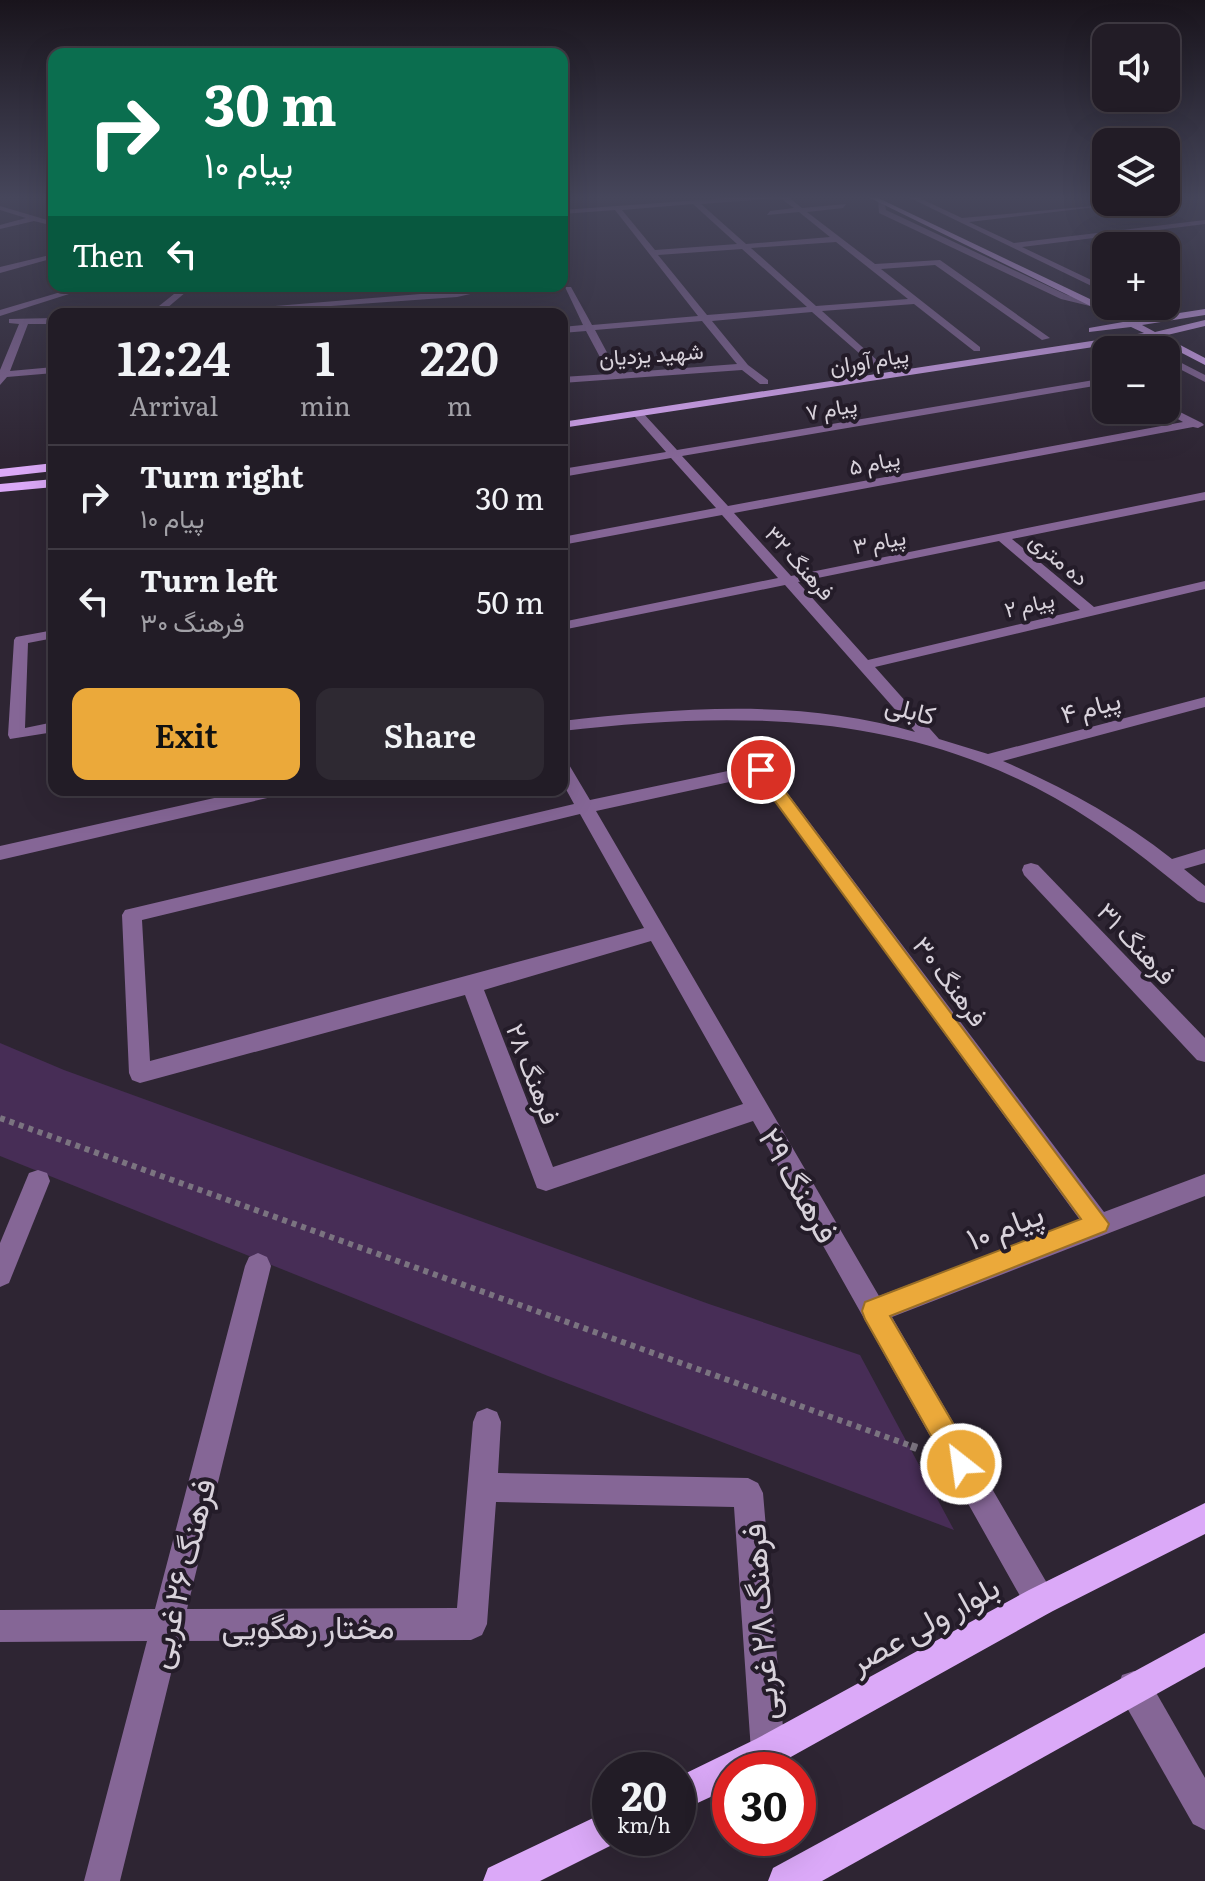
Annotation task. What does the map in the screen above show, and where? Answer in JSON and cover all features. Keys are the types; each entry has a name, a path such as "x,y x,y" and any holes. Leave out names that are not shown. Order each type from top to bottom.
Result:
{"main road":[{"path":"1053,284 1092,302"},
{"path":"1180,316 1205,312"},
{"path":"1194,314 1196,319 1205,322"},
{"path":"1124,320 1205,362"},
{"path":"1075,333 1146,320"},
{"path":"1161,320 1193,336"},
{"name":"پیام آوران","path":"1144,336 1205,322"},
{"path":"1091,331 1111,336"},
{"path":"1032,340 1060,336"},
{"name":"پیام آوران","path":"568,424 1092,343"},
{"path":"963,351 991,346"},
{"path":"1183,352 1203,346"},
{"name":"پیام آوران","path":"860,367 890,362"},
{"name":"پیام آوران","path":"589,408 845,369"},
{"path":"0,473 48,468"},
{"path":"1,490 48,484"},
{"name":"بلوار ولی عصر","path":"696,1786 768,1751 1040,1601 1205,1518"},
{"path":"786,1881 1205,1649"},
{"path":"501,1881 592,1837"}],"street":[{"path":"677,284 744,367 764,382"},
{"path":"786,284 875,364"},
{"path":"895,284 977,349"},
{"path":"968,284 1045,338"},
{"path":"568,289 615,376"},
{"path":"0,313 70,292"},
{"path":"162,308 182,292"},
{"path":"268,308 468,292"},
{"path":"568,329 917,301"},
{"path":"353,302 354,308"},
{"path":"0,320 48,321"},
{"path":"1,377 24,323"},
{"path":"1180,366 1205,379"},
{"name":"شهید یزدیان","path":"568,380 744,367"},
{"path":"1,377 48,371"},
{"name":"پیام ۷","path":"568,472 1092,383"},
{"name":"فرهنگ ۳۲","path":"639,415 931,739"},
{"path":"1180,415 1200,426"},
{"name":"پیام ۵","path":"568,540 1200,426"},
{"name":"پیام ۳","path":"568,625 1205,496"},
{"name":"ده متری","path":"1002,537 1091,612"},
{"name":"پیام ۲","path":"864,665 1205,585"},
{"path":"48,635 21,640 16,735 48,728"},
{"name":"پیام ۴","path":"989,759 1204,703"},
{"name":"کابلی","path":"568,725 632,716 739,711 867,724 931,739 989,759 1057,789 1172,866 1205,896"},
{"name":"فرهنگ ۳۰","path":"585,807 761,770 1098,1224"},
{"name":"فرهنگ ۲۹","path":"568,777 1040,1601"},
{"path":"0,853 250,796"},
{"path":"585,807 132,915 140,1073 472,985 657,932"},
{"path":"1172,866 1205,856"},
{"name":"فرهنگ ۳۱","path":"1031,870 1205,1053"},
{"name":"فرهنگ ۲۸","path":"472,985 546,1180 758,1109"},
{"path":"0,1274 38,1181"},
{"name":"پیام ۱۰","path":"874,1311 1205,1185"},
{"name":"فرهنگ ۲۶ غربی","path":"102,1881 258,1266"},
{"path":"484,1487 487,1422"},
{"name":"مختار رهگویی","path":"0,1626 471,1624 484,1487"},
{"name":"فرهنگ ۲۸ غربی","path":"484,1487 748,1493 768,1751"},
{"path":"1134,1687 1205,1812"}],"path":[{"path":"0,1118 961,1464"}],"shaded area":[{"path":"0,1043 64,1070 709,1304 860,1355 954,1530 548,1376 0,1156"}],"route":[{"path":"761,770 1098,1224 874,1311 961,1464"}]}
